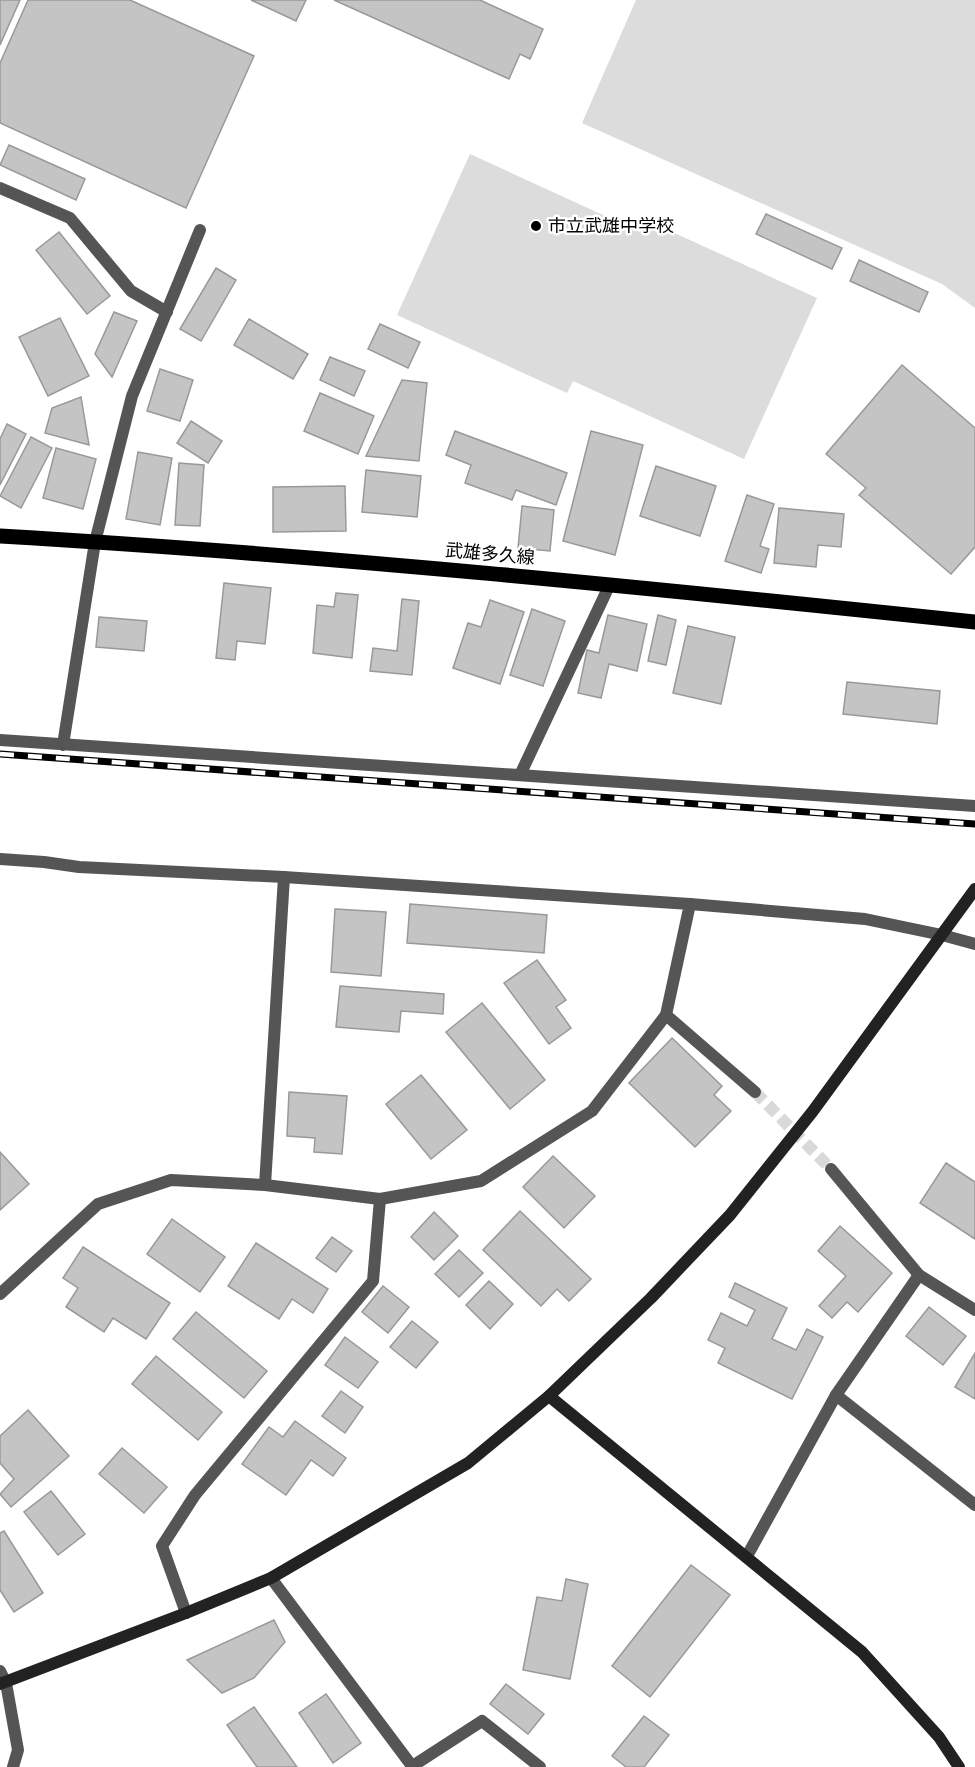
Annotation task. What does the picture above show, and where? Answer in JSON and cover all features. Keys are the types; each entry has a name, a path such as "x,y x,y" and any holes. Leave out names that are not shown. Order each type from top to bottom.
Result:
{"main road":[{"name":"武雄多久線","path":"0,536 610,584 975,622"}],"street":[{"path":"0,188 70,218 131,291 167,312"},
{"path":"63,745 95,542 132,396 200,230"},
{"path":"520,775 610,584"},
{"path":"0,740 975,806"},
{"path":"0,859 79,867 284,877 690,904 865,919 975,944"},
{"path":"265,1185 284,877"},
{"path":"13,1767 18,1750 2,1679 186,1613 271,1578 468,1463 549,1396 651,1298 730,1215 813,1112 975,890"},
{"path":"0,1294 98,1204 171,1179 265,1185 380,1199 481,1180 592,1112 666,1015 690,904"},
{"path":"666,1015 755,1092"},
{"path":"831,1169 919,1275 975,1310"},
{"path":"186,1613 162,1546 195,1495 373,1281 380,1199"},
{"path":"747,1556 836,1395 919,1275"},
{"path":"836,1395 975,1505"},
{"path":"549,1396 862,1652 939,1737 959,1767"},
{"path":"271,1578 412,1767 482,1721 540,1767"}],"shaded area":[{"path":"636,0 975,0 975,308 942,284 582,123"},
{"path":"470,154 640,232 646,220 817,298 744,459 573,381 567,393 397,315"}],"building":[{"path":"0,0 20,0 0,45"},
{"path":"28,0 130,0 254,56 186,208 0,123 0,63"},
{"path":"251,0 306,0 296,21"},
{"path":"334,0 480,0 543,29 530,59 520,54 509,79"},
{"path":"9,145 85,179 76,200 0,165"},
{"path":"766,214 842,248 832,269 756,234"},
{"path":"59,232 110,296 87,314 36,250"},
{"path":"859,260 928,292 919,312 850,281"},
{"path":"216,268 236,280 201,341 180,329"},
{"path":"114,312 137,321 112,377 95,354"},
{"path":"60,318 89,376 48,396 19,337"},
{"path":"249,319 308,354 293,379 234,345"},
{"path":"380,324 420,342 408,368 368,349"},
{"path":"330,357 365,371 354,396 320,380"},
{"path":"902,365 975,428 975,547 951,574 859,495 866,488 826,454"},
{"path":"160,369 193,380 180,421 147,411"},
{"path":"402,380 427,383 419,461 366,456"},
{"path":"320,393 374,416 358,454 304,431"},
{"path":"81,397 89,445 45,433 52,408"},
{"path":"191,421 222,441 208,463 177,443"},
{"path":"7,424 26,434 0,485 0,439"},
{"path":"455,431 567,473 556,505 516,490 512,500 465,483 471,465 446,455"},
{"path":"591,431 643,445 615,555 563,541"},
{"path":"31,437 52,448 21,508 0,496"},
{"path":"56,448 96,459 83,509 43,498"},
{"path":"138,452 172,458 160,525 126,519"},
{"path":"179,463 204,465 200,526 175,525"},
{"path":"656,466 716,486 700,536 640,516"},
{"path":"366,470 421,476 417,517 362,512"},
{"path":"345,486 346,531 273,532 273,487"},
{"path":"747,495 774,504 760,546 769,549 761,573 725,561"},
{"path":"522,506 554,510 550,551 518,548"},
{"path":"779,508 844,514 841,547 818,545 816,567 774,563"},
{"path":"224,583 271,588 265,644 237,641 235,660 216,658"},
{"path":"336,593 358,595 352,658 313,653 317,605 334,607"},
{"path":"402,599 419,601 412,675 370,671 373,648 397,651"},
{"path":"490,600 524,612 500,684 453,668 468,623 481,627"},
{"path":"532,609 565,621 543,686 510,675"},
{"path":"608,615 647,624 637,671 609,664 601,698 578,693 587,650 599,653"},
{"path":"658,615 676,620 666,665 648,661"},
{"path":"99,617 147,621 144,651 96,647"},
{"path":"688,626 735,637 721,704 673,693"},
{"path":"847,682 940,691 937,724 843,714"},
{"path":"410,904 547,915 544,953 407,943"},
{"path":"335,909 386,912 381,976 331,972"},
{"path":"537,960 566,1000 556,1007 571,1028 549,1044 504,983"},
{"path":"340,986 444,994 443,1014 401,1011 399,1032 336,1027"},
{"path":"482,1003 545,1080 510,1109 446,1032"},
{"path":"672,1038 722,1086 714,1095 731,1111 695,1147 629,1083"},
{"path":"421,1075 467,1130 431,1159 386,1104"},
{"path":"289,1092 347,1096 342,1154 314,1152 315,1138 287,1136"},
{"path":"0,1152 29,1184 0,1210"},
{"path":"553,1156 595,1196 564,1228 523,1187"},
{"path":"946,1163 975,1182 975,1239 920,1203"},
{"path":"520,1211 591,1279 569,1301 557,1289 541,1306 483,1250"},
{"path":"434,1212 458,1236 434,1260 411,1237"},
{"path":"172,1219 225,1257 200,1292 147,1254"},
{"path":"840,1226 892,1273 858,1312 847,1302 832,1318 819,1306 846,1276 818,1251"},
{"path":"332,1237 352,1251 336,1272 316,1258"},
{"path":"256,1243 328,1289 313,1313 292,1299 279,1319 228,1286"},
{"path":"83,1247 170,1303 146,1339 113,1318 104,1332 66,1307 78,1288 63,1278"},
{"path":"459,1250 483,1273 459,1297 435,1274"},
{"path":"489,1281 513,1304 490,1329 466,1305"},
{"path":"735,1283 787,1308 772,1339 796,1350 807,1329 823,1337 792,1399 718,1363 725,1348 708,1340 721,1313 747,1326 755,1310 729,1297"},
{"path":"383,1286 409,1307 388,1333 362,1312"},
{"path":"929,1307 966,1336 943,1365 906,1336"},
{"path":"196,1312 267,1371 244,1398 173,1339"},
{"path":"412,1321 438,1342 416,1368 390,1347"},
{"path":"345,1337 378,1362 358,1388 325,1365"},
{"path":"975,1353 975,1399 955,1387"},
{"path":"156,1356 222,1412 198,1440 132,1384"},
{"path":"341,1391 363,1407 345,1433 322,1416"},
{"path":"28,1410 69,1456 11,1507 0,1494 14,1479 0,1463 0,1436"},
{"path":"295,1421 346,1458 333,1476 311,1460 286,1495 242,1464 269,1427 283,1437"},
{"path":"122,1448 167,1487 144,1513 99,1474"},
{"path":"51,1491 85,1534 58,1555 24,1512"},
{"path":"4,1531 43,1593 14,1612 0,1590 0,1533"},
{"path":"691,1565 730,1595 650,1697 612,1666"},
{"path":"566,1579 588,1584 570,1679 523,1670 537,1597 562,1601"},
{"path":"274,1620 285,1642 254,1678 222,1693 187,1660"},
{"path":"506,1684 544,1714 528,1734 490,1704"},
{"path":"326,1694 361,1743 333,1763 299,1713"},
{"path":"254,1707 297,1767 257,1767 227,1725"},
{"path":"644,1716 669,1735 644,1767 626,1767 612,1756"}],"tunnel":[{"path":"755,1092 831,1169"}],"railway":[{"path":"0,754 975,824"}],"place":[{"name":"市立武雄中学校","path":"536,226"}]}
